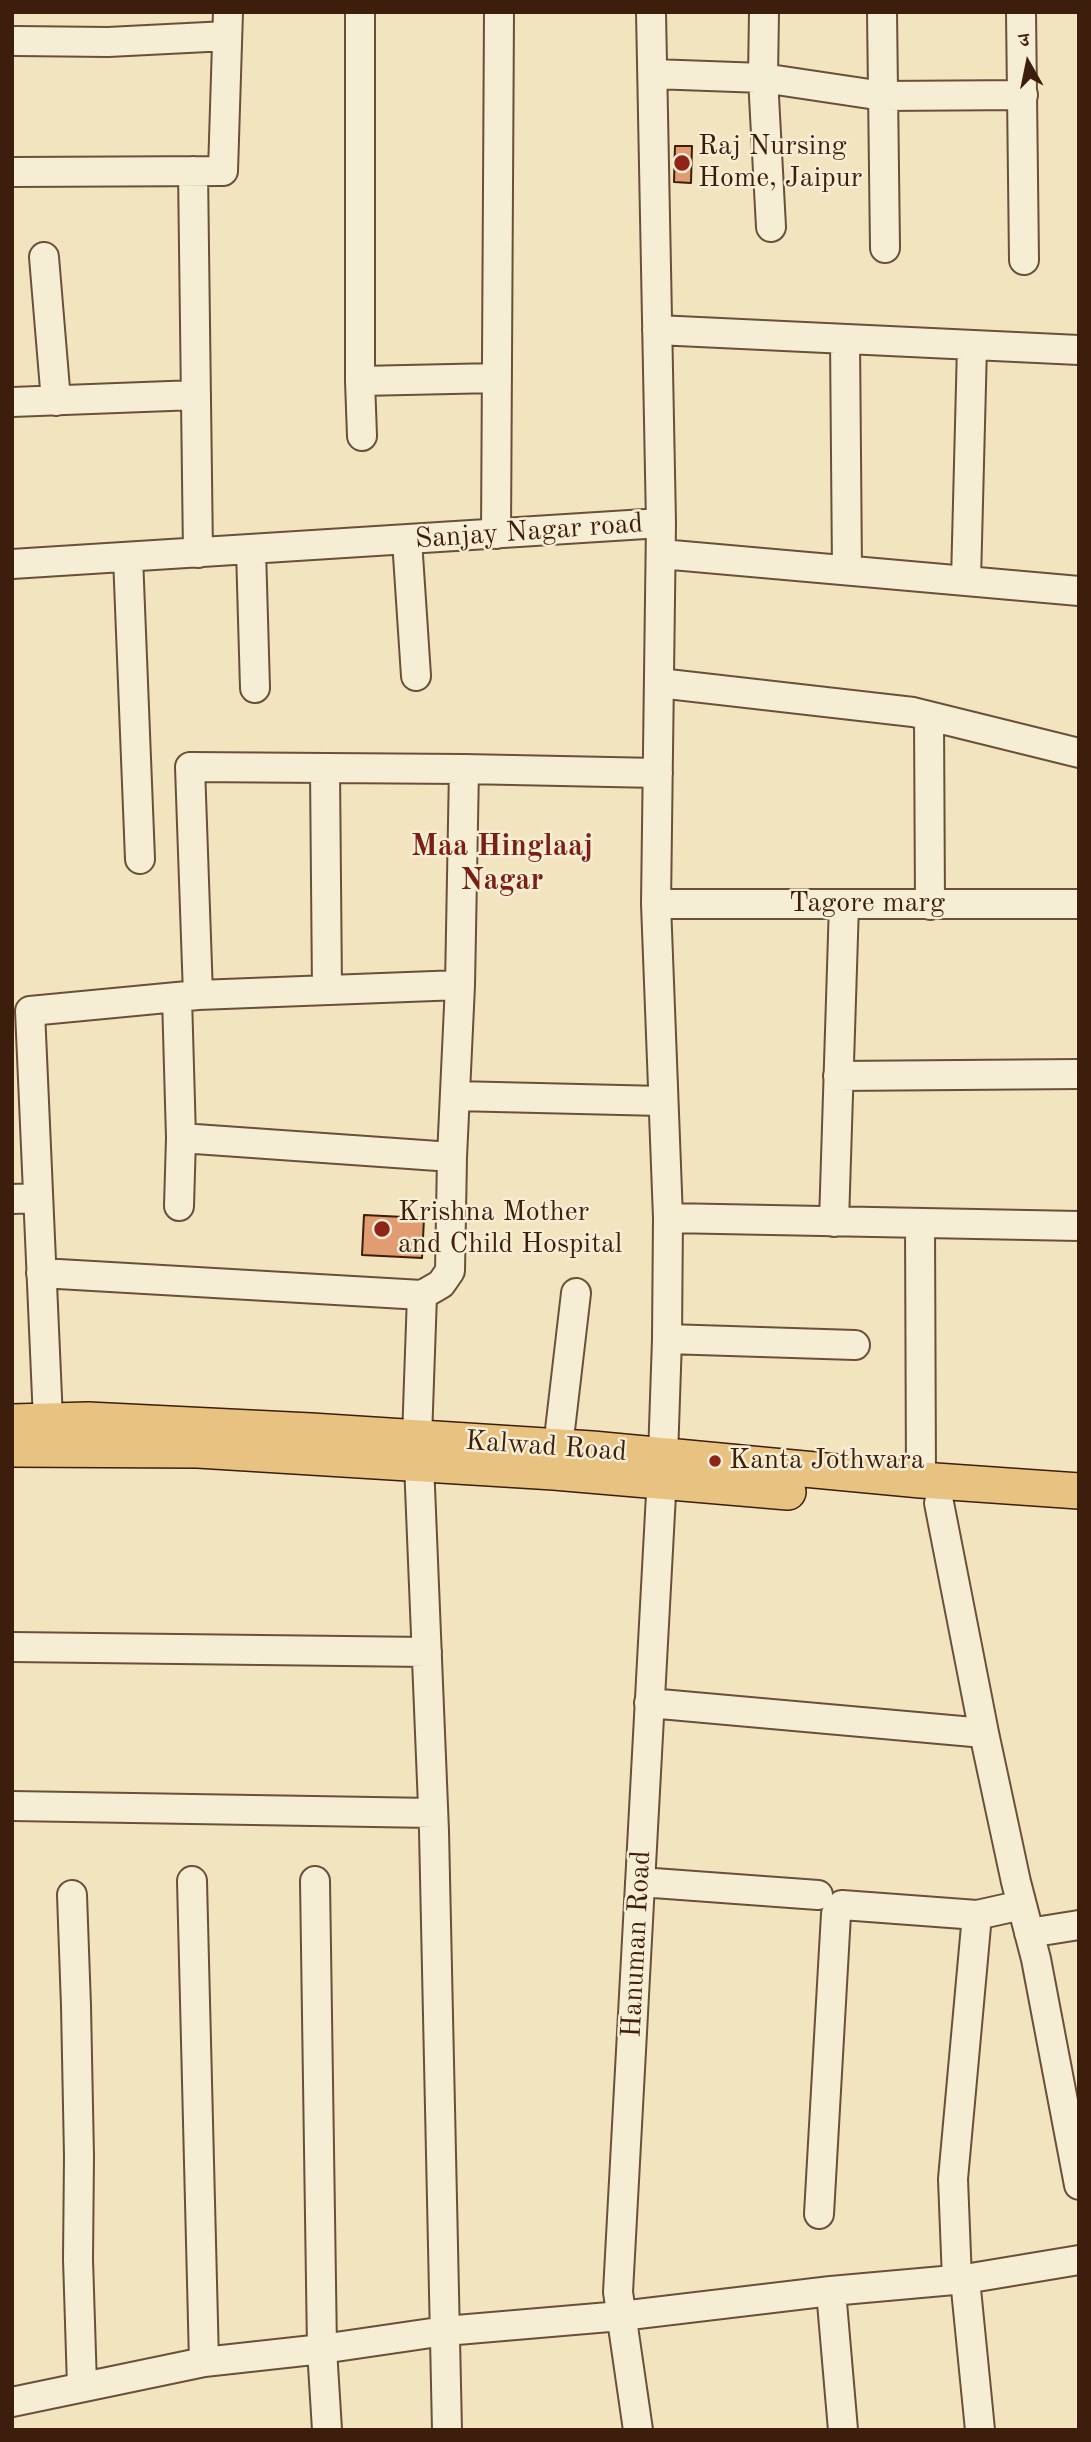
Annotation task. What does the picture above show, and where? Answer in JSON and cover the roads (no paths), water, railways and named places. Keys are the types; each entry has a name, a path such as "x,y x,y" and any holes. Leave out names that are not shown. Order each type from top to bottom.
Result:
{"main road":[{"name":"Kalwad Road","path":"12,1422 48,1420 87,1434 198,1450 418,1451 558,1447 662,1470"},
{"name":"Kalwad Road","path":"12,1449 87,1434"},
{"name":"Kalwad Road","path":"418,1451 554,1472 662,1470 930,1491 1079,1512"},
{"name":"Kalwad Road","path":"930,1491 1079,1492"}],"street":[{"path":"360,12 362,436"},
{"path":"496,534 499,12"},
{"name":"Sanjay Nagar road","path":"12,564 661,523 651,12"},
{"path":"764,12 763,78 771,227"},
{"path":"882,12 885,248"},
{"path":"1021,12 1024,260"},
{"path":"12,172 223,171 227,24 108,42 16,41"},
{"path":"653,74 763,78 883,96 1023,95"},
{"path":"193,171 198,553"},
{"path":"44,257 55,401"},
{"path":"657,330 1079,351"},
{"path":"845,339 847,570"},
{"path":"966,581 972,346"},
{"path":"360,381 497,378"},
{"path":"12,402 196,395"},
{"name":"Hanuman Road","path":"638,2430 618,2292 667,1339 668,1218 656,904 661,523"},
{"path":"407,540 416,676"},
{"path":"251,550 255,688"},
{"path":"661,554 1079,591"},
{"path":"128,557 140,859"},
{"path":"659,683 913,712 1079,753"},
{"path":"929,716 930,905"},
{"path":"179,1206 188,996 190,767 658,773"},
{"path":"41,1273 422,1295 441,1284 450,1271 464,769"},
{"path":"325,770 327,990"},
{"name":"Tagore marg","path":"656,904 1079,904"},
{"path":"834,1222 844,904"},
{"path":"48,1420 41,1273 25,1198 22,1079 30,1010 188,996 460,985"},
{"path":"838,1076 1079,1074"},
{"path":"455,1096 662,1101"},
{"path":"181,1138 452,1157"},
{"path":"668,1218 1079,1226"},
{"path":"919,1224 930,1491 1036,1959 1075,2150 1079,2185"},
{"path":"558,1447 576,1293"},
{"path":"422,1295 418,1451 433,1813 447,2430"},
{"path":"667,1339 855,1345"},
{"path":"12,1647 427,1652"},
{"path":"649,1703 984,1733"},
{"path":"12,1806 433,1813"},
{"path":"192,1881 204,2362"},
{"path":"315,1881 322,2349 327,2430"},
{"path":"640,1882 818,1895"},
{"path":"72,1895 82,2386"},
{"path":"819,2214 836,1914 842,1905 977,1915 1022,1905"},
{"path":"977,1915 953,2179 961,2280 980,2430"},
{"path":"1029,1933 1079,1925"},
{"path":"12,2402 204,2362 322,2349 445,2331 621,2316 831,2291 961,2280 1079,2260"},
{"path":"831,2291 843,2430"}],"place":[{"name":"Raj Nursing Home, Jaipur","path":"682,163"},
{"name":"Krishna Mother and Child Hospital","path":"382,1229"},
{"name":"Kanta Jothwara","path":"715,1461"}],"district":[{"name":"Maa Hinglaaj Nagar","path":"502,864"}]}
